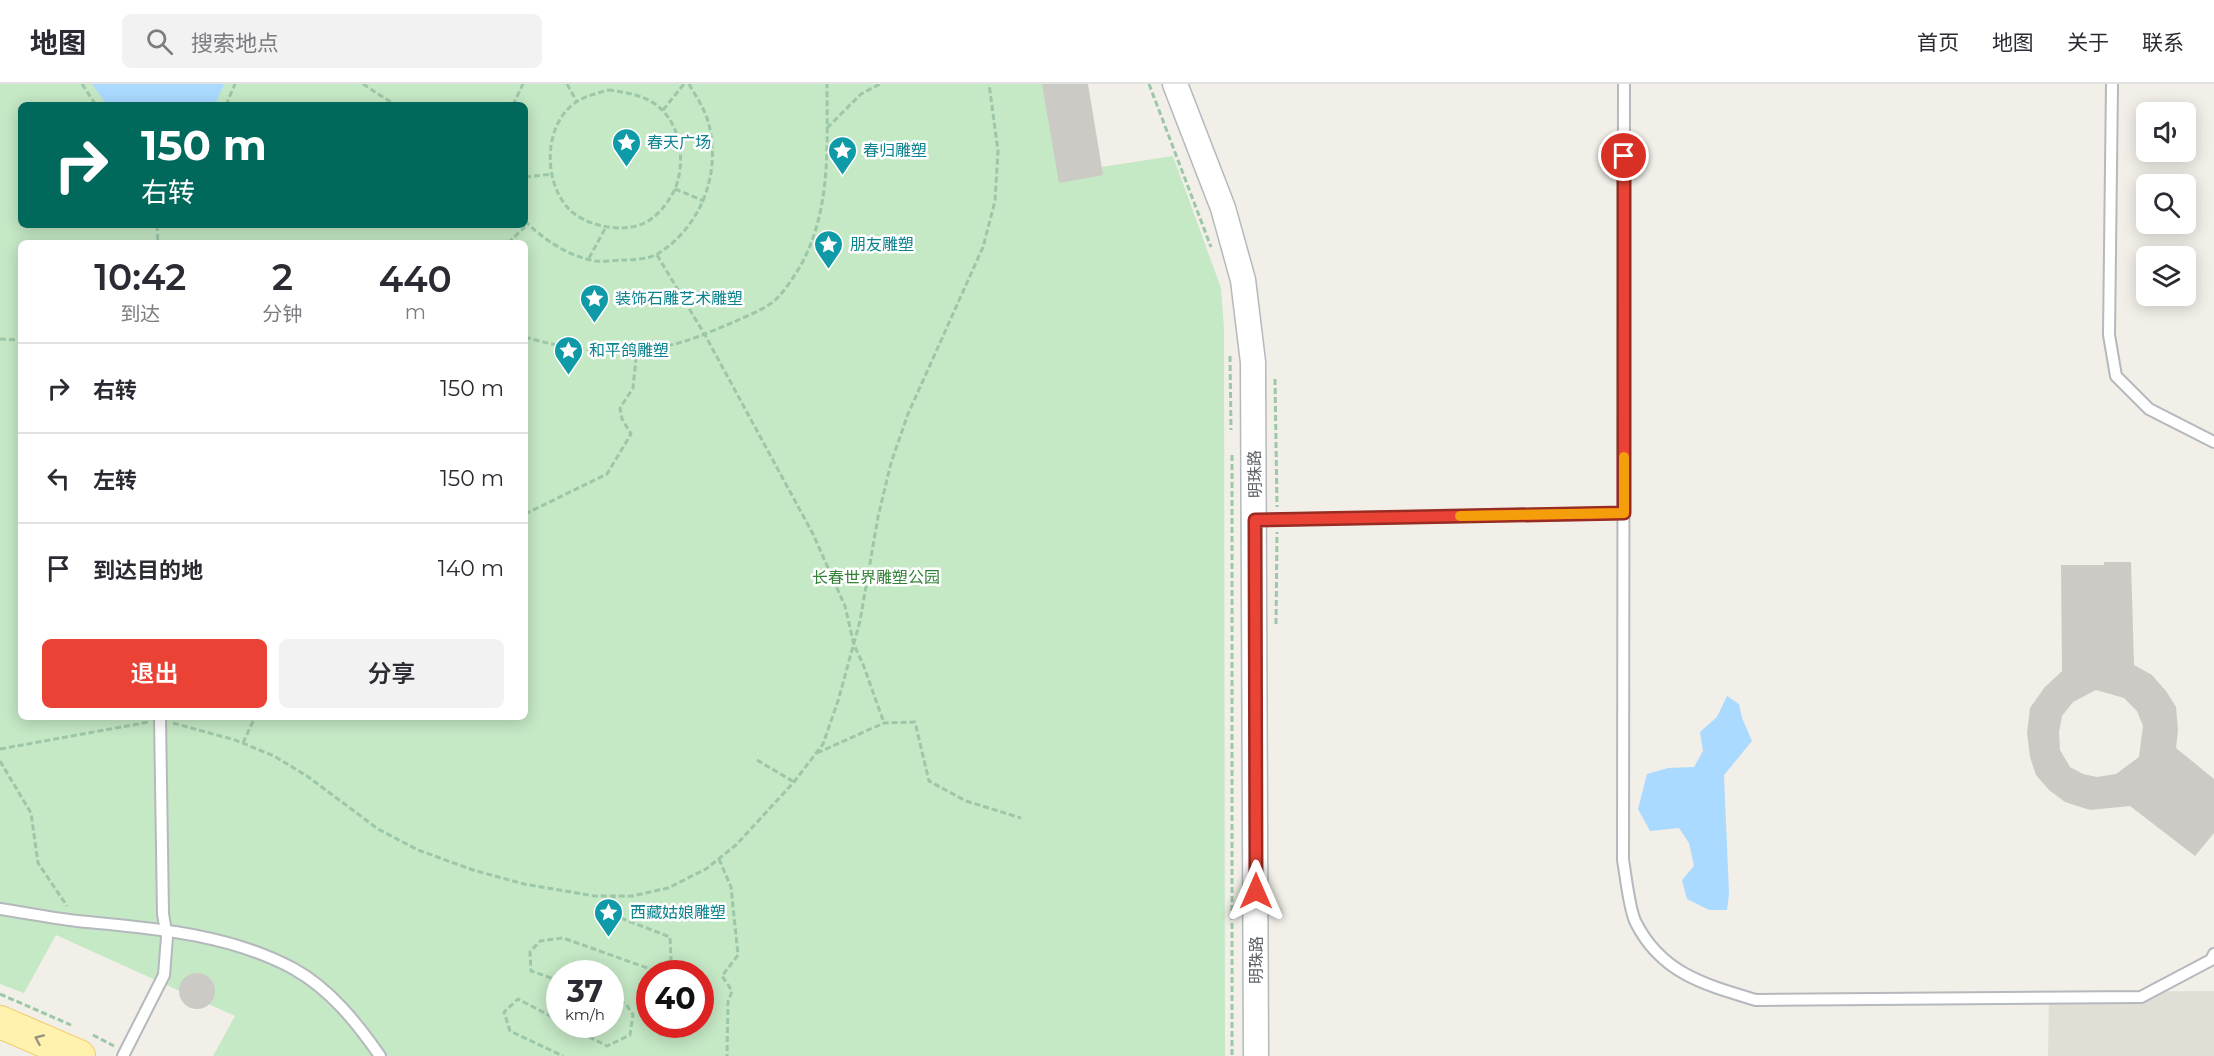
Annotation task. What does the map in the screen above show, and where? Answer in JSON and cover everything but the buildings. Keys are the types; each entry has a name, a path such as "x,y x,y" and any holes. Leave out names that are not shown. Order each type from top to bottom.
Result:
{"main road":[{"path":"0,1022 78,1056"}],"street":[{"name":"明珠路","path":"1175,84 1223,208 1243,280 1254,362 1256,1056"}],"lane":[{"path":"1624,84 1623,860 1635,922 1664,961 1701,984 1756,1000 2141,998 2211,960 2214,954"},
{"path":"2112,84 2109,335 2116,376 2149,409 2214,442"},
{"path":"1255,520 1624,513"},
{"path":"123,1056 164,975 166,937 164,930 160,720"},
{"path":"0,909 76,921 164,930 239,946 294,969 322,989 359,1027 380,1056"}],"path":[{"path":"82,84 94,102"},
{"path":"227,102 235,84"},
{"path":"363,84 390,102"},
{"path":"514,102 523,84"},
{"path":"567,84 577,102"},
{"path":"663,110 684,84"},
{"path":"528,224 541,237 574,254 596,261 635,260 657,255 687,231 704,201 713,159 709,124 689,84"},
{"path":"528,338 558,347 638,349 665,347 705,334 752,314 780,295 806,255 821,209 827,166 827,84"},
{"path":"827,128 861,94 880,84"},
{"path":"164,720 243,743 274,756 307,776 378,829 418,850 473,870 524,884 594,896 632,896 668,888 706,869 719,859 736,845 794,782 823,744 860,621 878,517 891,463 908,414 983,247 995,201 998,151 989,84"},
{"path":"1149,84 1215,256"},
{"path":"608,90 632,93 663,110 675,127 681,151 681,172 667,204 650,220 632,227 606,226 588,222 567,207 550,161 551,139 559,120 586,96 608,90"},
{"path":"528,177 553,174"},
{"path":"675,189 704,201"},
{"path":"589,258 606,226"},
{"path":"511,240 522,228"},
{"path":"657,255 705,334 813,534 845,606 854,645 884,723"},
{"path":"0,339 18,340"},
{"path":"528,513 607,474 631,434 622,419 620,408 633,388 638,349"},
{"path":"1230,355 1232,437"},
{"path":"1232,448 1232,1056"},
{"path":"0,749 154,720"},
{"path":"243,743 254,720"},
{"path":"815,754 884,723 915,722 929,781 966,801 1021,818"},
{"path":"757,760 794,782"},
{"path":"0,761 31,813 38,863 76,921"},
{"path":"719,859 731,887 738,955 722,976 732,991 728,1002 727,1056"},
{"path":"546,976 531,971 530,952 540,941 563,938 656,971 667,971 672,959 670,937 618,917 613,896"},
{"path":"546,1014 518,999 504,1012 510,1031 563,1056"},
{"path":"624,1003 633,1015 630,1035 624,1038"},
{"path":"591,1038 606,1046 623,1038"}],"shaded area":[{"path":"2214,991 2214,1056 2048,1056 2049,992"}],"green space":[{"name":"长春世界雕塑公园","path":"0,84 1069,84 1082,170 1173,156 1221,288 1224,329 1225,1056 213,1056 235,1016 56,935 24,993 0,984"}],"water":[{"path":"92,84 224,84 216,102 105,102"},
{"path":"1727,696 1739,704 1742,718 1752,741 1724,775 1729,894 1727,910 1709,910 1687,899 1682,880 1694,866 1689,843 1679,828 1650,831 1638,809 1647,774 1668,768 1694,767 1703,751 1700,732 1717,717"}],"slow traffic":[{"path":"1460,516 1624,513 1624,457"}],"place":[{"name":"春天广场","path":"626,168"},
{"name":"春归雕塑","path":"842,176"},
{"name":"朋友雕塑","path":"829,270"},
{"name":"装饰石雕艺术雕塑","path":"594,324"},
{"name":"和平鸽雕塑","path":"568,376"},
{"name":"西藏姑娘雕塑","path":"609,938"}],"route":[{"path":"1256,891 1255,520 1624,513 1624,156"}]}
